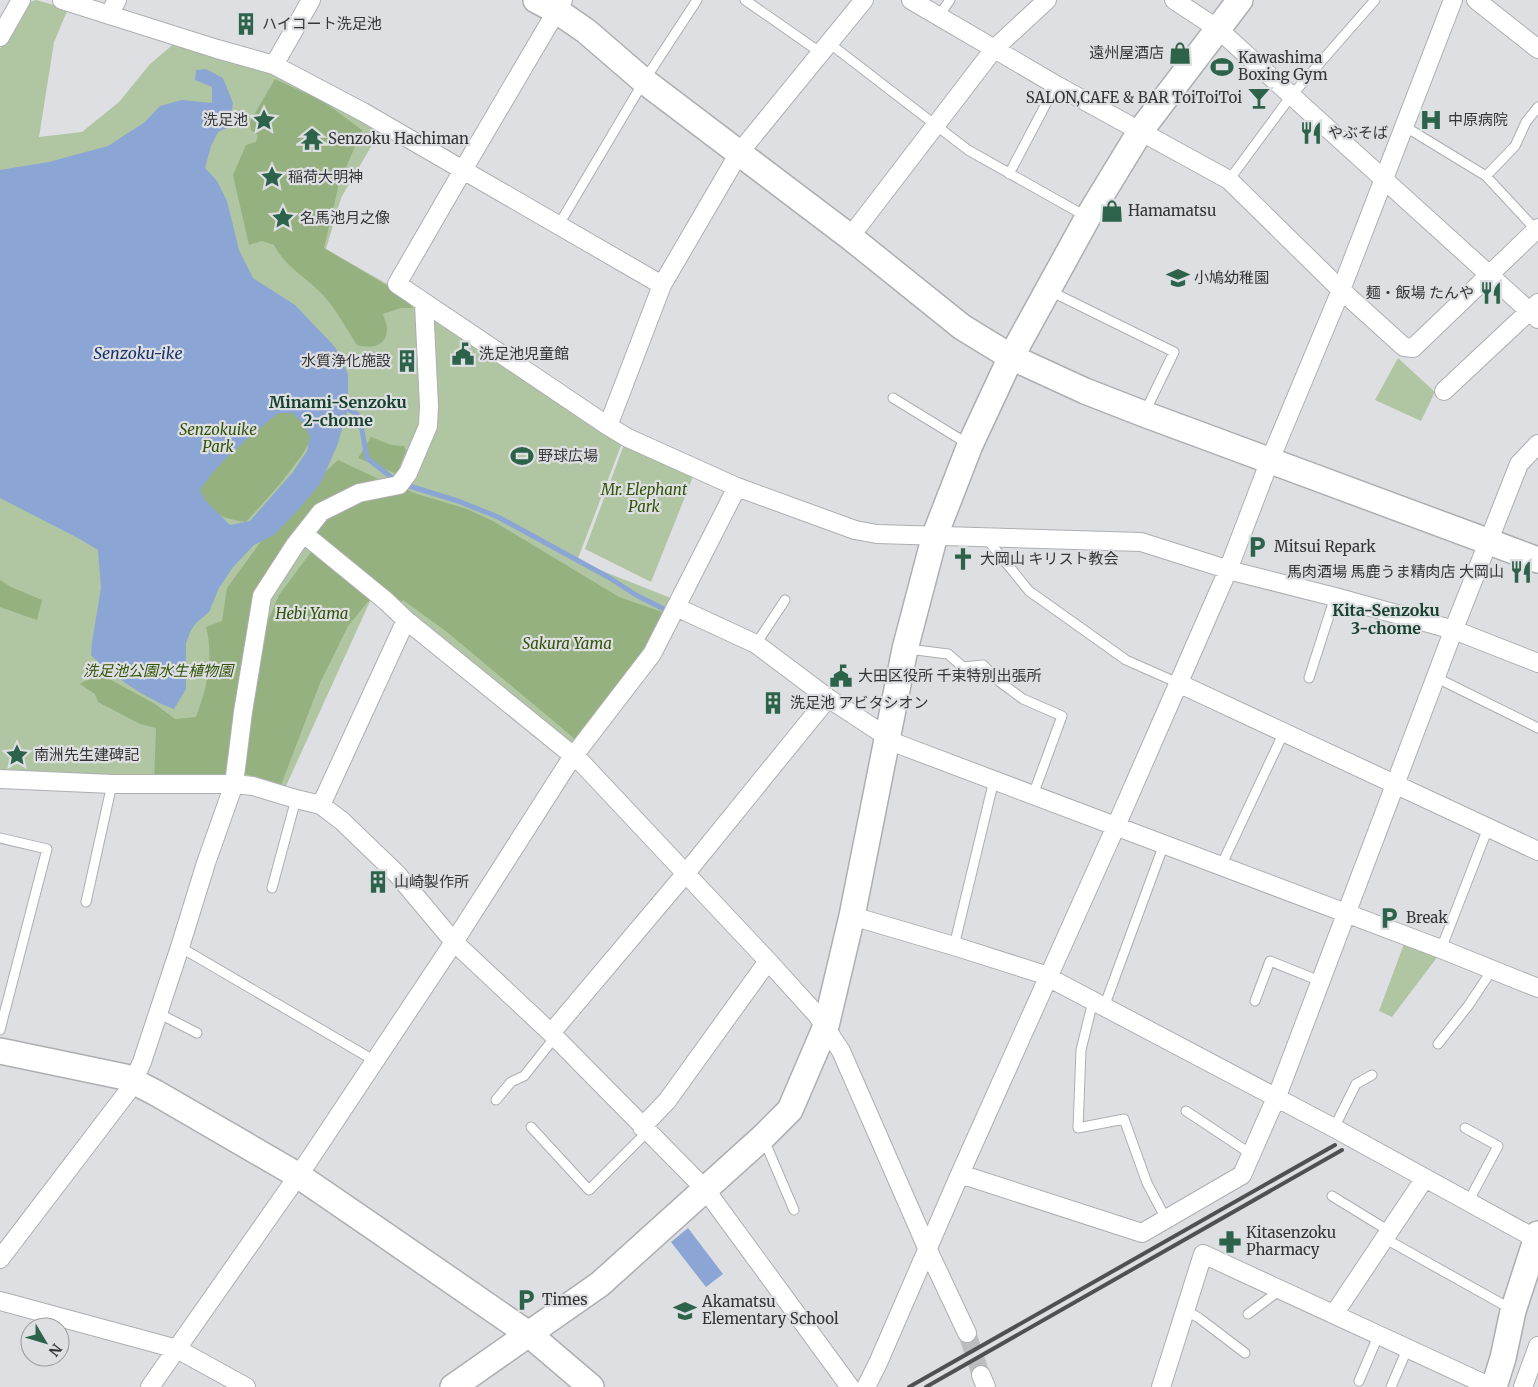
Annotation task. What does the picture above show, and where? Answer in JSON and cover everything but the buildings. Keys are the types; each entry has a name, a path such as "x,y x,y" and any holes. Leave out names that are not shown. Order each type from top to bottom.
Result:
{"street":[{"path":"0,37 21,0"},
{"path":"62,0 113,8 217,49 274,65 337,98 662,285"},
{"path":"274,65 311,0"},
{"path":"608,426 662,285 739,152 864,0"},
{"path":"911,0 1056,85 1229,180 1341,290 1404,347 1413,348 1537,229"},
{"path":"850,237 994,49 1047,0"},
{"path":"1174,0 1218,29 1490,275 1535,311 1444,391"},
{"path":"453,1387 530,1335 600,1284 763,1137 790,1110 826,1026 852,916 905,649 935,535 970,445 1011,357 1088,217 1141,130 1240,0"},
{"path":"866,1387 1228,570 1270,460 1341,290 1453,0"},
{"path":"1476,0 1538,49"},
{"path":"1538,560 1144,414 1085,391 1011,357 962,327 850,237 644,81 552,4 463,170 397,284 424,304 628,438 737,488 855,530 877,534 1141,542 1228,570 1454,630 1538,664"},
{"path":"0,1259 129,1090 142,1062 206,863 234,784 243,712 262,596 321,512 359,493 404,479 428,426 429,406 424,304"},
{"path":"960,1174 1142,1233 1242,1175 1276,1098 1519,464 1538,444"},
{"path":"150,1387 299,1176 454,942 573,756 652,654 737,488"},
{"path":"304,534 386,601 406,620 581,762 768,961 826,1026 841,1051 928,1250 967,1333"},
{"path":"676,607 756,644 828,698 887,737 907,747 1538,988"},
{"path":"321,805 406,620"},
{"path":"1178,683 1538,851"},
{"path":"553,1035 828,698"},
{"path":"0,780 112,784 234,784 253,786 321,805 342,821 397,874 454,942 553,1035 705,1189 850,1387"},
{"path":"852,916 1042,974 1537,1237 1513,1310 1503,1358 1492,1387 1203,1254 1161,1387"},
{"path":"645,1130 768,961"},
{"path":"0,1051 125,1077 156,1093 299,1176 530,1335 591,1387"},
{"path":"1334,1314 1425,1178"},
{"path":"0,1301 177,1348 246,1387"},
{"path":"1523,1387 1538,1346"}],"lane":[{"path":"558,226 644,81 698,0"},
{"path":"745,0 825,48 936,125 968,150 1088,217"},
{"path":"938,17 950,0"},
{"path":"1229,180 1291,96 1375,0"},
{"path":"1009,174 1056,85"},
{"path":"1486,176 1515,146 1526,122 1538,107"},
{"path":"1404,126 1486,176 1537,229"},
{"path":"1048,290 1174,352 1144,414"},
{"path":"893,398 970,445"},
{"path":"985,536 1029,591 1126,660 1178,683"},
{"path":"1309,678 1335,597"},
{"path":"756,644 785,600"},
{"path":"905,649 948,654 963,667 983,665 1000,682 1023,699 1062,716 1033,795"},
{"path":"1436,678 1538,728"},
{"path":"1221,866 1284,732"},
{"path":"954,946 994,780"},
{"path":"86,902 112,784"},
{"path":"272,888 296,799"},
{"path":"1441,950 1488,828"},
{"path":"0,838 47,849 0,1030"},
{"path":"1164,844 1082,1050 1078,1128 1124,1119 1147,1183 1166,1219"},
{"path":"180,947 375,1061"},
{"path":"1255,1002 1270,960 1320,981"},
{"path":"1438,1044 1468,1006 1492,970"},
{"path":"158,1013 197,1033"},
{"path":"496,1100 511,1082 524,1076 553,1035"},
{"path":"1334,1128 1356,1084 1372,1075"},
{"path":"1186,1111 1251,1154"},
{"path":"531,1127 589,1190 645,1130"},
{"path":"1465,1128 1498,1146 1468,1202"},
{"path":"763,1137 794,1210"},
{"path":"1332,1196 1387,1235 1513,1310"},
{"path":"1248,1314 1276,1293 1278,1288"},
{"path":"1186,1310 1245,1354"},
{"path":"1359,1382 1379,1334"},
{"path":"1392,1387 1408,1347"}],"green space":[{"name":"Senzokuike Park","path":"36,0 68,9 54,42 39,137 82,132 119,102 150,64 176,42 286,75 383,126 341,198 326,249 396,289 622,443 577,561 676,600 572,748 377,586 286,786 229,773 117,776 0,770 0,49 27,3"},
{"path":"275,79 324,102 362,130 339,184 324,248 396,291 413,308 401,308 383,314 387,327 386,335 384,340 377,345 367,347 357,345 327,299 290,266 274,245 262,241 249,245 233,175 246,145 256,142 258,135 251,130 250,122"},
{"path":"1398,358 1435,392 1421,421 1375,400"},
{"path":"297,407 312,426 309,443 280,484 246,522 221,516 210,508 193,490 277,408"},
{"path":"371,437 391,445 404,446 406,451 397,474 358,458"},
{"name":"Mr. Elephant Park","path":"625,442 694,474 651,582 585,549"},
{"path":"338,460 387,483 354,489 259,585 227,775 154,784 156,728 140,724 98,702 95,694 80,684 104,676 155,704 175,719 196,717 208,673 209,650 206,627 222,621 227,588 289,503 300,491"},
{"name":"Sakura Yama","path":"400,486 414,493 467,509 493,521 619,597 665,613 629,676 575,739 447,632 403,600 396,606 312,534 318,527 350,503"},
{"name":"Hebi Yama","path":"314,548 371,598 348,626 320,683 281,785 258,777 233,772 254,672 269,618 279,595"},
{"path":"0,580 11,587 42,600 37,620 0,607"},
{"path":"1404,944 1438,956 1392,1017 1379,1011"}],"water":[{"name":"Senzoku-ike","path":"206,69 223,78 233,103 229,127 218,132 211,146 205,168 217,181 227,201 239,250 253,278 295,305 335,347 348,374 348,409 337,446 320,484 274,535 254,545 233,567 219,588 209,612 195,624 190,632 186,643 186,689 174,709 153,700 130,686 91,655 101,588 98,550 0,498 0,170 49,162 108,146 145,122 160,106 182,100 212,103 212,87 195,80 196,70","holes":["278,413 292,413 303,423 310,437 307,451 293,472 250,521 230,525 205,500 200,490 226,459"]},
{"path":"688,1228 723,1274 706,1287 671,1242"}],"waterway":[{"path":"348,409 357,414 367,458 396,481"},
{"path":"403,484 458,501 498,517 668,611"}],"tunnel":[{"path":"967,1333 981,1375"}],"railway":[{"path":"909,1387 1335,1145"},
{"path":"926,1387 1342,1150"}],"place":[{"name":"ハイコート洗足池","path":"246,24"},
{"name":"遠州屋酒店","path":"1180,53"},
{"name":"Kawashima Boxing Gym","path":"1222,67"},
{"name":"SALON,CAFE & BAR ToiToiToi","path":"1259,98"},
{"name":"洗足池","path":"264,120"},
{"name":"中原病院","path":"1431,120"},
{"name":"やぶそば","path":"1311,133"},
{"name":"Senzoku Hachiman","path":"312,139"},
{"name":"稲荷大明神","path":"272,177"},
{"name":"Hamamatsu","path":"1112,211"},
{"name":"名馬池月之像","path":"283,218"},
{"name":"小鳩幼稚園","path":"1178,278"},
{"name":"麺・飯場 たんや","path":"1491,293"},
{"name":"洗足池児童館","path":"463,354"},
{"name":"水質浄化施設","path":"407,361"},
{"name":"野球広場","path":"522,456"},
{"name":"Mitsui Repark","path":"1257,547"},
{"name":"大岡山 キリスト教会","path":"963,559"},
{"name":"馬肉酒場 馬鹿うま精肉店 大岡山","path":"1521,572"},
{"name":"大田区役所 千束特別出張所","path":"841,676"},
{"name":"洗足池 アビタシオン","path":"773,703"},
{"name":"南洲先生建碑記","path":"17,755"},
{"name":"山崎製作所","path":"378,882"},
{"name":"Break","path":"1389,918"},
{"name":"Kitasenzoku Pharmacy","path":"1230,1242"},
{"name":"Times","path":"526,1300"},
{"name":"Akamatsu Elementary School","path":"685,1311"}],"district":[{"name":"Minami-Senzoku 2-chome","path":"338,411"},
{"name":"Kita-Senzoku 3-chome","path":"1386,619"}],"park label":[{"name":"洗足池公園水生植物園","path":"158,671"}]}
